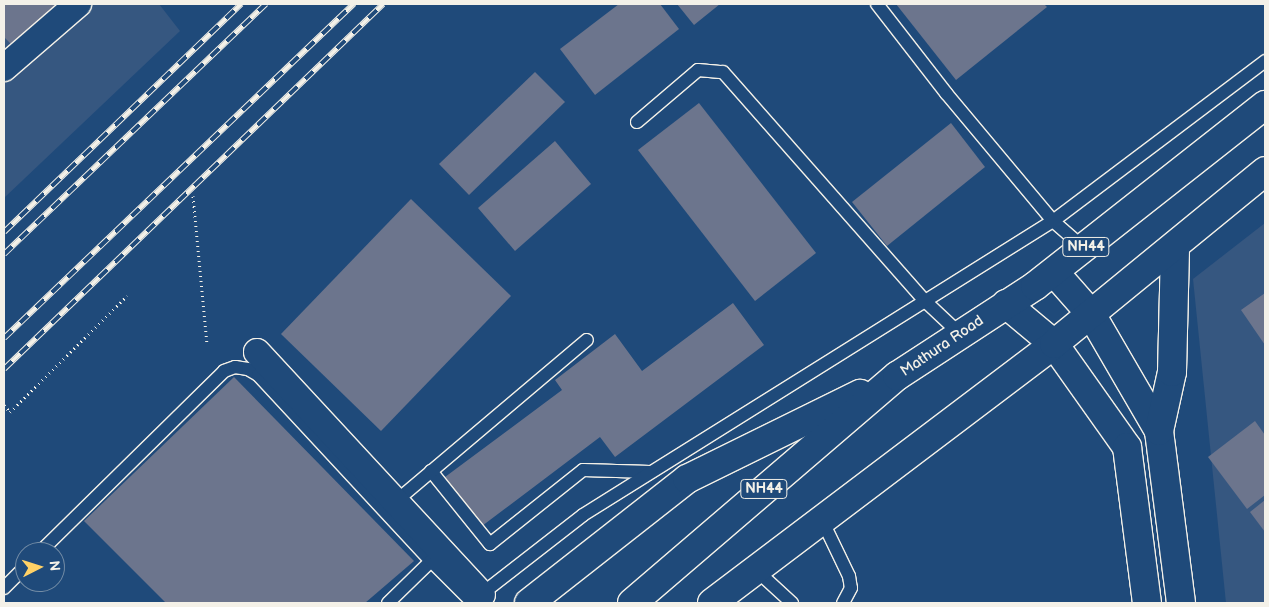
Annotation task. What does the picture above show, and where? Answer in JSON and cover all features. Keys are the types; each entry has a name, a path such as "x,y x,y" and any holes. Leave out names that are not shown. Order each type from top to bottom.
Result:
{"main road":[{"name":"Mathura Road","path":"632,603 897,376 1054,272 1265,105"},
{"path":"712,603 1054,344 1263,177"},
{"path":"1175,246 1172,372 1159,431 1181,603"},
{"path":"1054,272 1091,314 1159,431"},
{"path":"1006,304 1054,344 1127,447 1147,603"},
{"path":"529,603 687,479 897,376"}],"street":[{"path":"4,68 78,4"},
{"path":"257,352 395,502 475,600"}],"lane":[{"path":"878,4 946,93 1053,221 1084,248"},
{"path":"50,542 224,371 235,366 248,369 258,375 431,561 475,600 583,515 1053,221 1265,61"},
{"path":"637,122 698,70 723,72 926,302 959,334"},
{"path":"395,502 587,340"},
{"path":"432,471 490,544 583,470 650,472"},
{"path":"822,520 850,576 850,588 843,603"},
{"path":"388,603 431,561"},
{"path":"756,570 792,603"},
{"path":"4,588 15,577"}],"path":[{"path":"193,196 207,344"},
{"path":"4,405 10,412 127,296"}],"shaded area":[{"path":"4,4 159,4 180,31 4,198"},
{"path":"1265,223 1265,603 1226,603 1193,279"}],"building":[{"path":"4,4 56,4 13,46 4,37"},
{"path":"619,4 660,4 679,29 595,95 560,49"},
{"path":"677,4 720,4 694,25"},
{"path":"896,4 1044,4 1047,7 956,80"},
{"path":"535,72 565,102 469,195 439,164"},
{"path":"699,103 816,253 755,301 638,150"},
{"path":"951,123 985,167 887,246 852,202"},
{"path":"555,141 591,184 515,251 478,208"},
{"path":"411,199 511,296 381,431 281,334"},
{"path":"1265,293 1265,345 1241,310"},
{"path":"733,303 764,345 615,457 600,437 482,526 445,477 562,390 555,380 615,334 642,371"},
{"path":"234,377 414,561 365,603 166,603 84,521"},
{"path":"1255,421 1265,435 1265,495 1247,509 1208,457"},
{"path":"1265,500 1265,532 1250,512"}],"railway":[{"path":"4,232 241,4"},
{"path":"4,254 266,4"},
{"path":"4,338 354,4"},
{"path":"4,369 383,4"}]}
